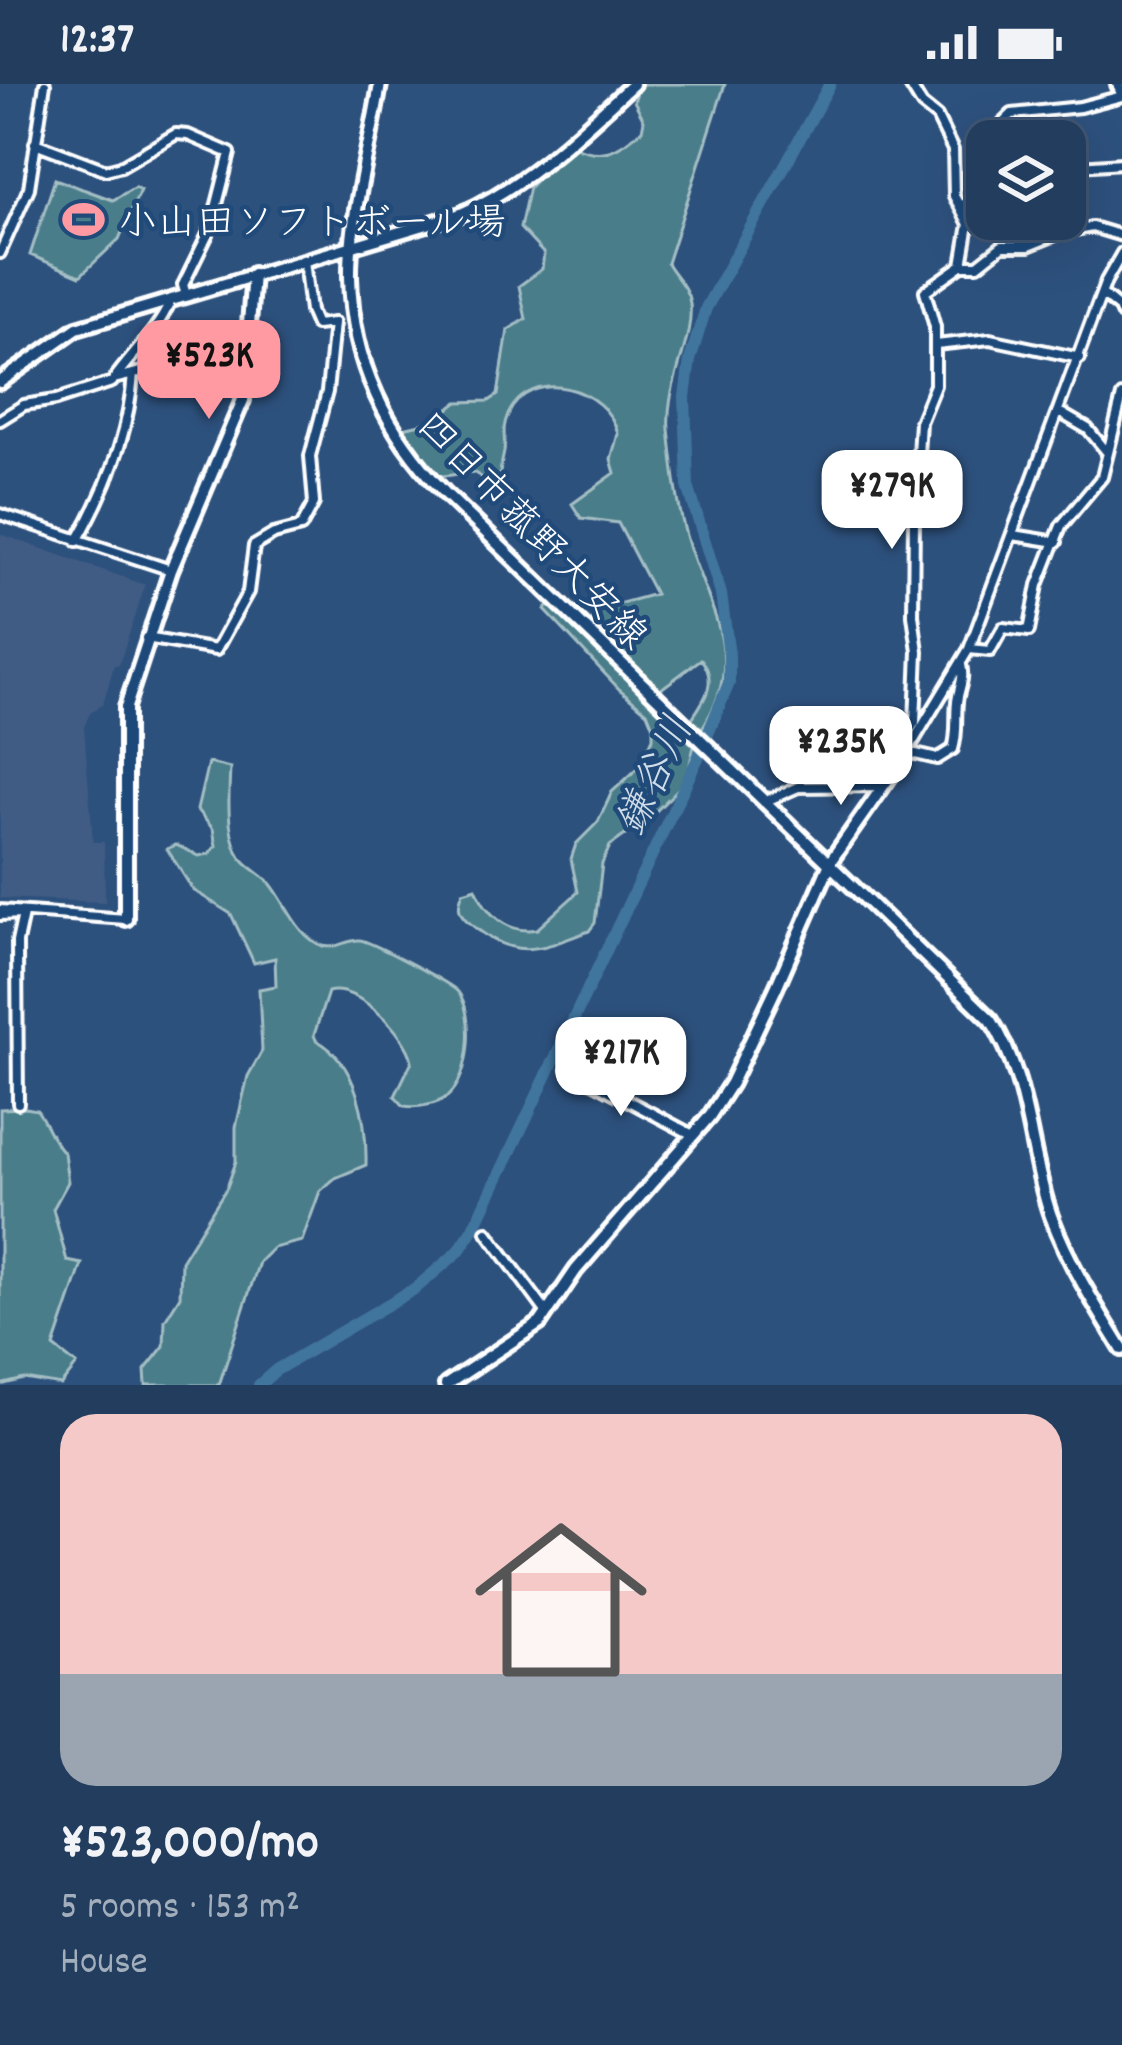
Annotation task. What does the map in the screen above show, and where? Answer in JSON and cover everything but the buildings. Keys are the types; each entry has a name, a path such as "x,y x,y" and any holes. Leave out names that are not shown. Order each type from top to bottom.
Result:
{"main road":[{"name":"四日市菰野大安線","path":"380,84 350,279 361,352 373,388 404,449 983,1011 1004,1039 1016,1067 1052,1216 1070,1258 1122,1349"},
{"path":"0,382 77,328 461,214 496,199 633,84"},
{"path":"1118,84 1122,95"},
{"path":"126,919 124,722 146,638 171,570 243,400 253,274"},
{"path":"446,1385 532,1330 548,1314 576,1270 693,1135 731,1083 830,866 907,752"}],"street":[{"path":"0,253 25,203 45,84"},
{"path":"909,84 948,138 954,161 954,196 969,224 962,266"},
{"path":"1006,120 1012,114 1080,107 1122,95"},
{"path":"35,143 106,170 176,134 230,153 211,228 184,285 186,295"},
{"path":"1086,166 1122,163"},
{"path":"961,206 966,203"},
{"path":"1086,229 1122,236"},
{"path":"898,765 904,739 915,722 914,519 920,422 935,385 935,327 925,291 962,266 979,265 1002,246 1028,246 1044,240"},
{"path":"962,665 964,681 957,704 960,723 953,749 937,759 907,752 969,649 1102,294 1122,254"},
{"path":"146,638 216,650 248,592 254,546 274,534 301,527 314,503 310,456 327,392 334,323 316,325 304,259"},
{"path":"1102,294 1122,315"},
{"path":"115,379 156,330 170,301"},
{"path":"0,420 24,405 162,368 229,338 249,336"},
{"path":"936,345 990,339 1080,358"},
{"path":"76,541 95,509 125,432 133,374"},
{"path":"969,649 990,651 1003,628 1029,631 1038,585 1067,514 1102,477 1122,396"},
{"path":"1059,412 1088,429 1107,452"},
{"path":"0,514 171,570"},
{"path":"1013,535 1057,542"},
{"path":"760,799 798,787 884,786"},
{"path":"0,913 126,919"},
{"path":"18,1103 17,942 23,914"},
{"path":"568,1069 693,1135"},
{"path":"487,1232 548,1314"}],"shaded area":[{"path":"0,534 145,585 103,704 90,713 84,727 93,842 104,842 105,902 0,898"}],"green space":[{"path":"640,84 725,84 667,263 690,303 688,333 669,413 676,485 687,539 714,612 724,658 715,705 700,731 690,721 709,683 701,659 657,692 590,628 596,610 655,594 618,523 581,518 572,504 615,473 611,459 618,434 600,405 585,395 550,387 533,390 519,400 505,424 502,489 492,490 475,473 441,476 403,428 433,421 458,402 489,401 498,395 508,330 526,319 519,286 542,269 544,254 520,228 529,187 571,145 601,153 642,130 644,120 634,101"},
{"name":"小山田ソフトボール場","path":"55,179 113,200 135,187 140,190 119,239 80,276 30,255"},
{"path":"552,603 694,746 686,781 650,817 610,846 602,864 595,923 589,931 541,947 515,948 487,936 464,918 459,907 463,892 476,888 485,906 507,925 537,929 578,892 571,859 576,844 598,822 612,792 639,767 653,738 647,712 545,610"},
{"path":"208,763 230,768 230,820 240,856 270,883 306,935 328,947 367,942 458,992 467,1014 468,1045 462,1075 448,1096 427,1105 404,1106 395,1096 412,1061 401,1038 366,1003 339,991 328,992 314,1035 351,1078 362,1112 366,1165 335,1178 320,1191 302,1241 273,1248 259,1262 219,1385 146,1385 145,1370 164,1346 165,1320 180,1296 181,1261 227,1187 236,1162 236,1127 248,1076 262,1051 259,989 276,986 275,958 254,963 231,914 193,890 167,849 176,845 199,856 216,846 213,829 197,810"},
{"path":"0,1109 37,1110 64,1153 68,1182 53,1209 67,1261 82,1264 54,1347 77,1365 61,1385 24,1379 0,1385"}],"waterway":[{"name":"鎌谷川","path":"259,1385 276,1370 416,1288 458,1252 473,1230 698,758 729,683 729,655 721,594 688,486 685,397 690,360 706,308 830,84"}],"place":[{"name":"小山田ソフトボール場","path":"84,220"}]}
